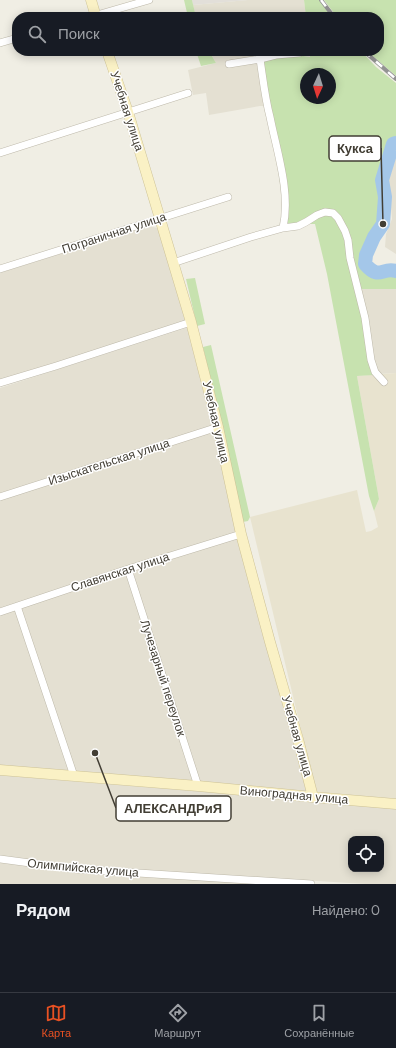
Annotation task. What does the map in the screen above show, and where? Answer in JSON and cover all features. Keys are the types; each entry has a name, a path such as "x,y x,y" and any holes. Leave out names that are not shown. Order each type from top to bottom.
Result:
{"street":[{"path":"91,0 93,12"},
{"path":"108,12 149,0"},
{"path":"0,43 12,39"},
{"name":"Учебная улица","path":"109,56 128,112 191,322 218,427 241,534 313,797"},
{"path":"229,64 260,60 273,56"},
{"path":"260,60 268,110 284,181 285,217 283,228"},
{"path":"0,153 188,93"},
{"name":"Пограничная улица","path":"0,269 228,197"},
{"path":"174,263 244,239 283,228 298,226 325,212 332,213 338,218 348,240 350,258 365,318 370,360 375,372 384,382"},
{"path":"0,383 64,364 191,322"},
{"name":"Изыскательская улица","path":"0,497 218,427"},
{"name":"Славянская улица","path":"0,612 128,569 241,534"},
{"name":"Лучезарный переулок","path":"128,569 198,786"},
{"path":"17,606 74,776"},
{"name":"Виноградная улица","path":"0,770 396,804"},
{"name":"Олимпийская улица","path":"0,859 75,869 311,884"}],"shaded area":[{"path":"192,0 248,0 193,5"},
{"path":"248,0 304,0 305,12 195,12 193,5"},
{"path":"212,56 296,56 270,106 260,106 209,115 206,93 193,95 188,70 216,63"},
{"path":"395,149 396,254 385,247 386,234 392,219 388,173"},
{"path":"148,226 158,228 187,321 0,381 0,273"},
{"path":"360,289 396,289 396,373 379,374 373,361"},
{"path":"189,327 214,427 0,495 0,388"},
{"path":"396,373 396,799 316,792 250,517 357,490 366,532 378,527 374,511 379,499 357,376"},
{"path":"216,430 239,532 0,609 0,500"},
{"path":"239,537 310,793 199,782 131,571"},
{"path":"127,572 194,782 75,773 20,608"},
{"path":"16,609 70,772 0,767 0,614"},
{"path":"0,775 294,799 396,809 396,884 365,884 75,866 0,857"},
{"path":"0,862 265,884 0,884"}],"green space":[{"path":"184,0 192,0 195,12 187,12"},
{"path":"304,0 319,0 328,12 305,12"},
{"path":"324,0 396,0 396,76 373,56 384,56 384,12 333,12"},
{"path":"198,56 212,56 216,63 201,66"},
{"path":"291,56 366,56 376,67 396,83 396,139 391,142 379,179 380,191 383,198 380,223 364,254 363,265 369,274 396,274 396,289 360,289 352,258 333,210 297,224 286,225 263,61"},
{"path":"333,215 343,232 374,375 357,376 379,499 374,511 369,496 327,274 315,224 309,224 320,217"},
{"path":"195,278 205,324 197,326 186,279"},
{"path":"211,345 250,517 248,521 243,522 203,347"}],"waterway":[{"path":"396,143 393,144 382,180 385,197 383,224 374,237 366,255 365,264 377,273 391,270 396,271"}],"railway":[{"path":"321,0 330,12"},
{"path":"370,56 396,79"}],"place":[{"name":"Кукса","path":"383,224"},
{"name":"АЛЕКСАНДРиЯ","path":"95,753"}]}
